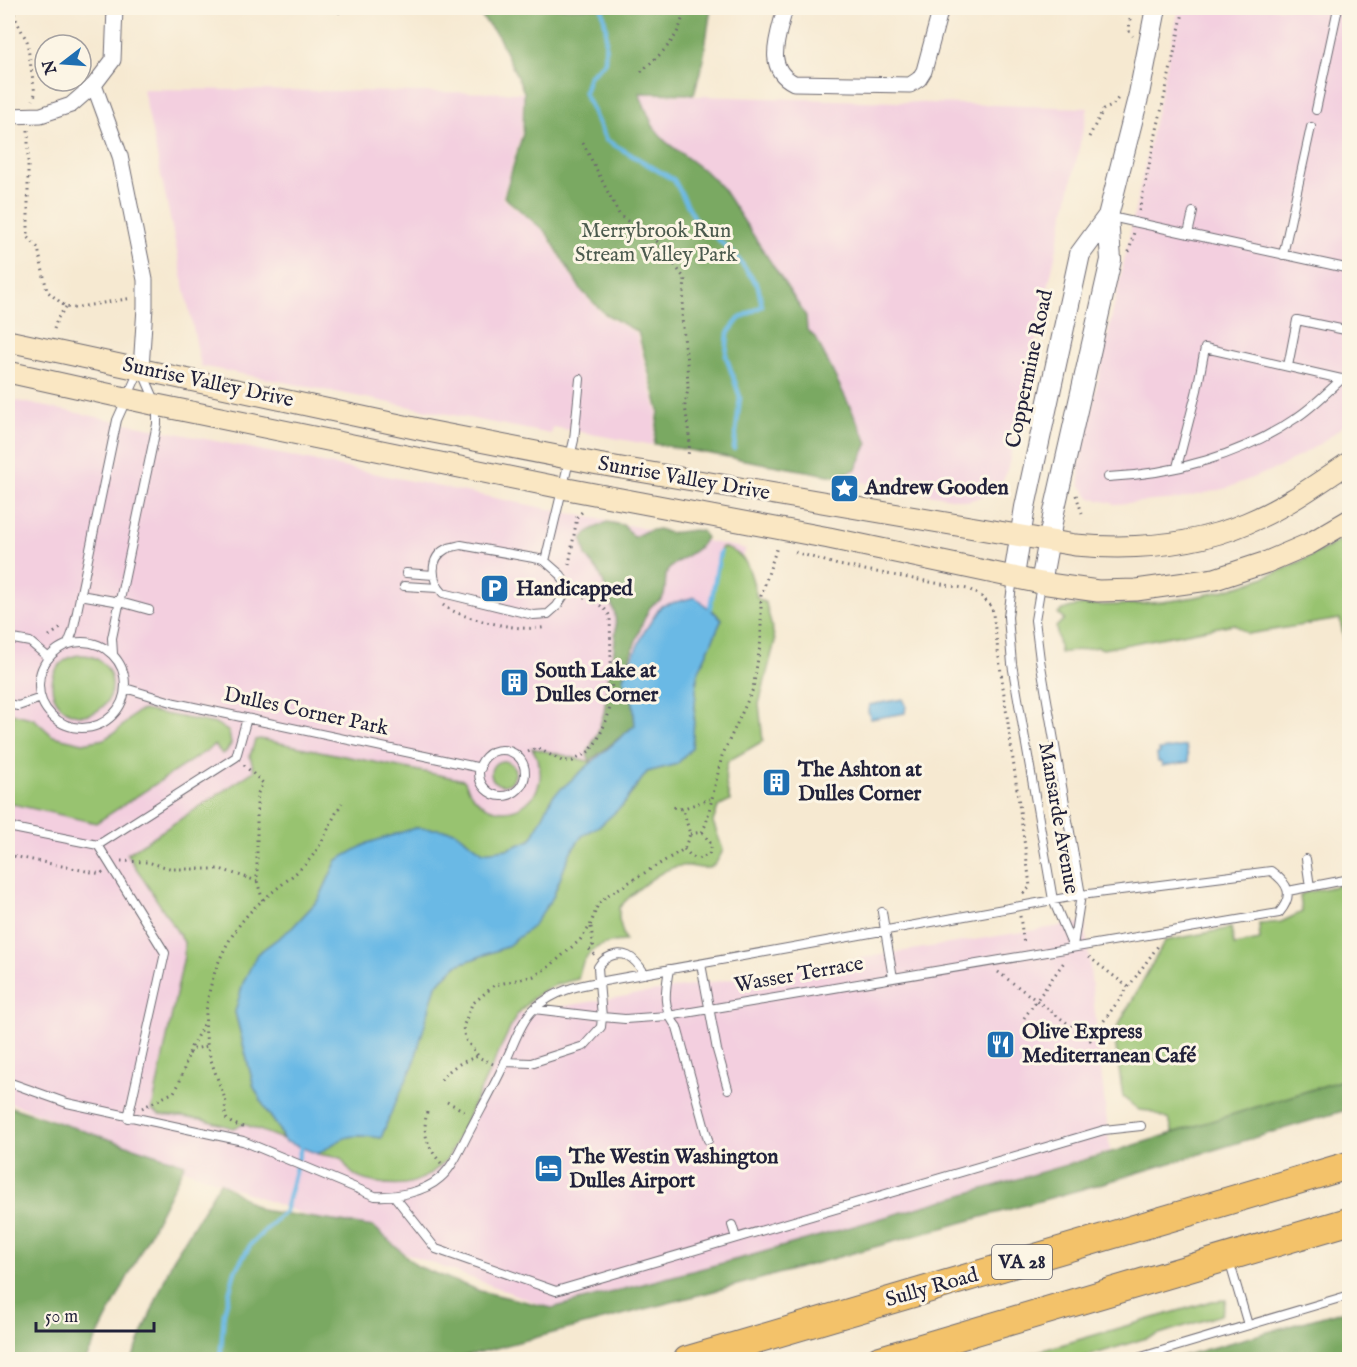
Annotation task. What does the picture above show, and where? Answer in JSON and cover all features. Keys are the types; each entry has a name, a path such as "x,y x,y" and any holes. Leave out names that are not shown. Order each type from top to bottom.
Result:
{"highway":[{"name":"Sully Road","path":"687,1359 1350,1166"},
{"name":"VA 28","path":"879,1359 1350,1221"}],"main road":[{"name":"Sunrise Valley Drive","path":"8,341 428,431 569,458 1049,541 1106,548 1177,542 1215,534 1247,523 1271,512 1350,462"},
{"name":"Sunrise Valley Drive","path":"8,372 562,488 829,538 1014,576 1041,584 1098,591 1136,590 1215,579 1267,562 1309,544 1350,520"}],"street":[{"path":"8,116 41,115 71,105 94,85 112,60 115,8"},
{"path":"785,8 775,66 784,78 794,83 910,85 919,79 924,71 941,8"},
{"name":"Coppermine Road","path":"1041,584 1111,261 1108,216 1139,94 1156,8"},
{"path":"94,85 120,156 145,280 141,369"},
{"name":"Coppermine Road","path":"1014,576 1020,536 1080,254 1108,216"}],"lane":[{"path":"1316,110 1338,8"},
{"path":"1283,255 1311,127"},
{"path":"1188,234 1193,212"},
{"path":"1108,216 1350,269"},
{"path":"1288,366 1298,320 1350,331"},
{"path":"1177,467 1192,411 1204,348 1346,380"},
{"path":"68,644 117,420 141,369"},
{"path":"113,654 92,643 68,644 49,658 42,670 39,684 41,698 48,711 59,722 73,728 87,728 102,724 114,715 122,703 125,688 123,670 113,654 112,638 157,424 157,405 141,369"},
{"path":"545,561 574,440 580,378"},
{"path":"1108,477 1137,476 1241,449 1297,418 1346,380"},
{"path":"404,586 438,588 447,595 526,614 548,614 564,595 566,585 561,575 545,561 461,546 446,549 435,561 434,575 438,588"},
{"path":"406,573 434,575"},
{"name":"Mansarde Avenue","path":"1014,576 1008,617 1012,664 1053,900 1073,947"},
{"name":"Mansarde Avenue","path":"1041,584 1035,620 1040,660 1082,895 1073,947"},
{"path":"80,595 149,610"},
{"path":"8,638 30,642 49,658"},
{"name":"Dulles Corner Park","path":"125,688 175,703 481,768"},
{"path":"8,704 18,706 41,698"},
{"path":"8,827 98,845 236,757 247,718"},
{"path":"503,750 512,752 523,763 525,779 521,787 511,795 495,795 485,789 481,780 481,768 487,757 494,752 503,750"},
{"path":"98,845 165,953 128,1118"},
{"path":"1306,859 1310,887"},
{"name":"Wasser Terrace","path":"1271,871 1283,879 1288,891 1288,903 1279,913 668,1016 625,1019 534,1009 553,994 568,987 1082,895 1271,871"},
{"path":"1288,891 1350,879"},
{"path":"882,912 893,978"},
{"path":"504,1065 531,1063 584,1046 601,1027 598,967 607,957 628,956 645,974"},
{"path":"701,964 717,1050 728,1089"},
{"path":"669,969 665,990 668,1016 677,1027 708,1140"},
{"path":"8,1082 67,1104 243,1141 375,1196 395,1197 416,1191 440,1179 504,1065 521,1028 534,1009"},
{"path":"395,1197 436,1249 556,1291 1104,1130 1140,1126"},
{"path":"732,1224 736,1238"},
{"path":"1228,1257 1248,1325"},
{"path":"1131,1359 1350,1295"}],"path":[{"path":"12,8 27,41 35,94 28,115 28,237 38,248 47,291 66,307 74,308 145,295"},
{"path":"338,13 343,8"},
{"path":"641,72 672,43 678,32 684,8"},
{"path":"1130,19 1129,31 1134,37"},
{"path":"1089,137 1103,110 1112,106 1119,97 1122,87"},
{"path":"583,143 620,216 658,243 685,279 682,319 687,362 688,389 685,405 690,443 688,455"},
{"path":"54,329 57,319 66,307"},
{"path":"571,573 568,567 577,517 581,511 588,508"},
{"path":"770,543 838,565 968,590 980,594 992,607 1030,887 1023,894 1017,895 1026,955"},
{"path":"702,832 706,824 710,799 722,756 753,689 760,640 761,596 777,546"},
{"path":"572,600 575,586"},
{"path":"528,752 537,748 543,749 562,761 573,761 590,751 607,719 612,700 610,617 607,610 598,604 574,594"},
{"path":"440,602 457,615 521,628 549,626"},
{"path":"49,636 62,628 63,618"},
{"path":"236,757 262,783 257,795 257,881 263,900"},
{"path":"672,807 681,809 710,799"},
{"path":"243,1127 229,1123 226,1119 224,1112 226,1102 208,1046 206,1022 210,984 217,965 240,927 263,900 293,877 311,858 319,848 342,803"},
{"path":"504,1065 478,1056 465,1039 463,1027 472,1004 495,985 542,973 580,940 590,926 598,904 608,895 684,849 690,834 681,809"},
{"path":"690,834 702,832"},
{"path":"684,849 697,859 709,855 712,845 702,832"},
{"path":"8,855 101,874 119,861 134,860 173,869 220,869 257,881"},
{"path":"590,926 594,949"},
{"path":"998,972 1090,1040 1158,946"},
{"path":"1089,957 1128,987"},
{"path":"1024,1018 1064,962"},
{"path":"128,1118 146,1105 174,1092 179,1084 188,1055 206,1022"},
{"path":"188,1055 194,1049 208,1046"},
{"path":"441,1080 448,1070 478,1056"},
{"path":"427,1112 424,1122 428,1145 447,1169"}],"shaded area":[{"path":"1179,8 1349,8 1349,421 1323,442 1280,467 1227,488 1179,499 1115,504 1091,498 1080,485 1079,467"},
{"path":"143,89 523,93 521,134 502,198 544,232 580,291 603,315 636,333 657,412 652,445 553,427 551,434 201,366"},
{"path":"637,94 1088,108 1007,472 998,491 968,501 838,478 854,470 866,444 805,331 663,142"},
{"path":"8,399 746,549 665,733 330,1044 1085,922 1110,1151 561,1312 8,1102"}],"green space":[{"name":"Merrybrook Run Stream Valley Park","path":"474,8 711,8 703,61 694,94 639,93 653,126 665,141 706,172 723,189 806,316 807,330 816,338 868,443 856,469 840,477 654,444 659,411 638,332 605,314 581,290 546,232 504,197 523,133 524,92 498,36"},
{"path":"607,522 623,525 634,537 646,531 659,529 669,533 702,531 706,538 699,547 668,570 663,597 650,607 638,634 623,678 633,702 635,725 590,761 587,754 604,712 616,628 615,614 600,574 586,556 582,539 589,531"},
{"path":"1349,535 1349,664 1340,619 1248,634 1234,624 1103,649 1098,647 1060,653 1056,627 1064,619 1058,613 1070,607 1156,603 1211,594 1282,570"},
{"path":"721,547 738,554 747,565 757,598 766,603 775,641 759,704 763,741 728,761 726,766 730,801 718,807 713,822 723,850 718,859 710,868 681,866 665,871 647,882 619,908 619,919 625,941 607,943 593,950 584,961 578,979 550,987 536,995 523,1008 516,1016 448,1158 432,1173 415,1182 385,1184 357,1176 349,1170 341,1158 318,1154 347,1137 381,1138 424,1025 436,985 457,965 506,947 553,897 570,853 582,836 602,824 623,805 647,772 677,764 692,748 697,675 722,619 710,608"},
{"path":"82,655 103,664 112,685 103,706 82,715 61,706 52,685 61,664"},
{"path":"143,710 217,724 229,732 231,744 222,754 215,745 96,823 8,803 8,712 34,719 53,736 83,743 104,739 117,731 137,712"},
{"path":"260,739 464,780 473,796 486,806 500,811 526,804 535,794 540,781 539,765 532,748 592,762 553,796 531,840 507,849 483,852 454,831 415,828 337,860 319,899 292,928 257,954 235,1012 254,1087 278,1127 282,1139 244,1124 233,1128 202,1119 160,1115 152,1110 184,956 184,942 127,854 254,771 250,756 255,740"},
{"path":"503,761 508,762 514,768 514,778 508,784 503,785 498,784 492,778 491,773 492,768 498,762"},
{"path":"1349,883 1349,1078 1173,1133 1169,1120 1150,1111 1139,1110 1123,1097 1114,1033 1165,941 1231,928 1234,945 1260,940 1259,924 1281,922 1302,912 1300,896 1304,893"},
{"path":"1349,1078 1349,1109 1346,1110 1104,1183 760,1279 454,1359 132,1359 172,1261 220,1182 261,1210 374,1227 417,1266 480,1291 552,1308 753,1255 1122,1149"},
{"path":"8,1106 185,1164 86,1359 8,1359"},
{"path":"1226,1300 1221,1315 1079,1359 1012,1359 1212,1301"},
{"path":"1349,1309 1349,1359 1172,1359"}],"water":[{"path":"695,597 722,619 697,675 692,748 677,764 647,772 623,805 602,824 582,836 570,853 553,897 533,926 506,947 457,965 436,985 413,1066 381,1138 347,1137 318,1154 284,1141 254,1087 235,1012 243,983 257,954 292,928 319,899 337,860 368,843 415,828 454,831 483,852 508,849 531,840 553,796 635,725 633,702 623,678 644,632 661,606"},
{"path":"903,699 906,705 905,713 871,719 868,712 869,705"},
{"path":"1186,746 1189,762 1162,766 1161,762 1158,762 1159,750"}],"waterway":[{"path":"602,8 606,28 605,62 589,76 584,93 606,140 674,180 700,228 716,237 739,260 758,286 762,306 739,319 728,333 726,356 740,397 734,449"},
{"path":"710,608 720,552"},
{"path":"220,1360 224,1313 235,1271 251,1244 285,1211 301,1148"}],"place":[{"name":"Andrew Gooden","path":"844,488"},
{"name":"Handicapped","path":"495,589"},
{"name":"South Lake at Dulles Corner","path":"514,683"},
{"name":"The Ashton at Dulles Corner","path":"777,782"},
{"name":"Olive Express Mediterranean Café","path":"1001,1044"},
{"name":"The Westin Washington Dulles Airport","path":"548,1169"}]}
